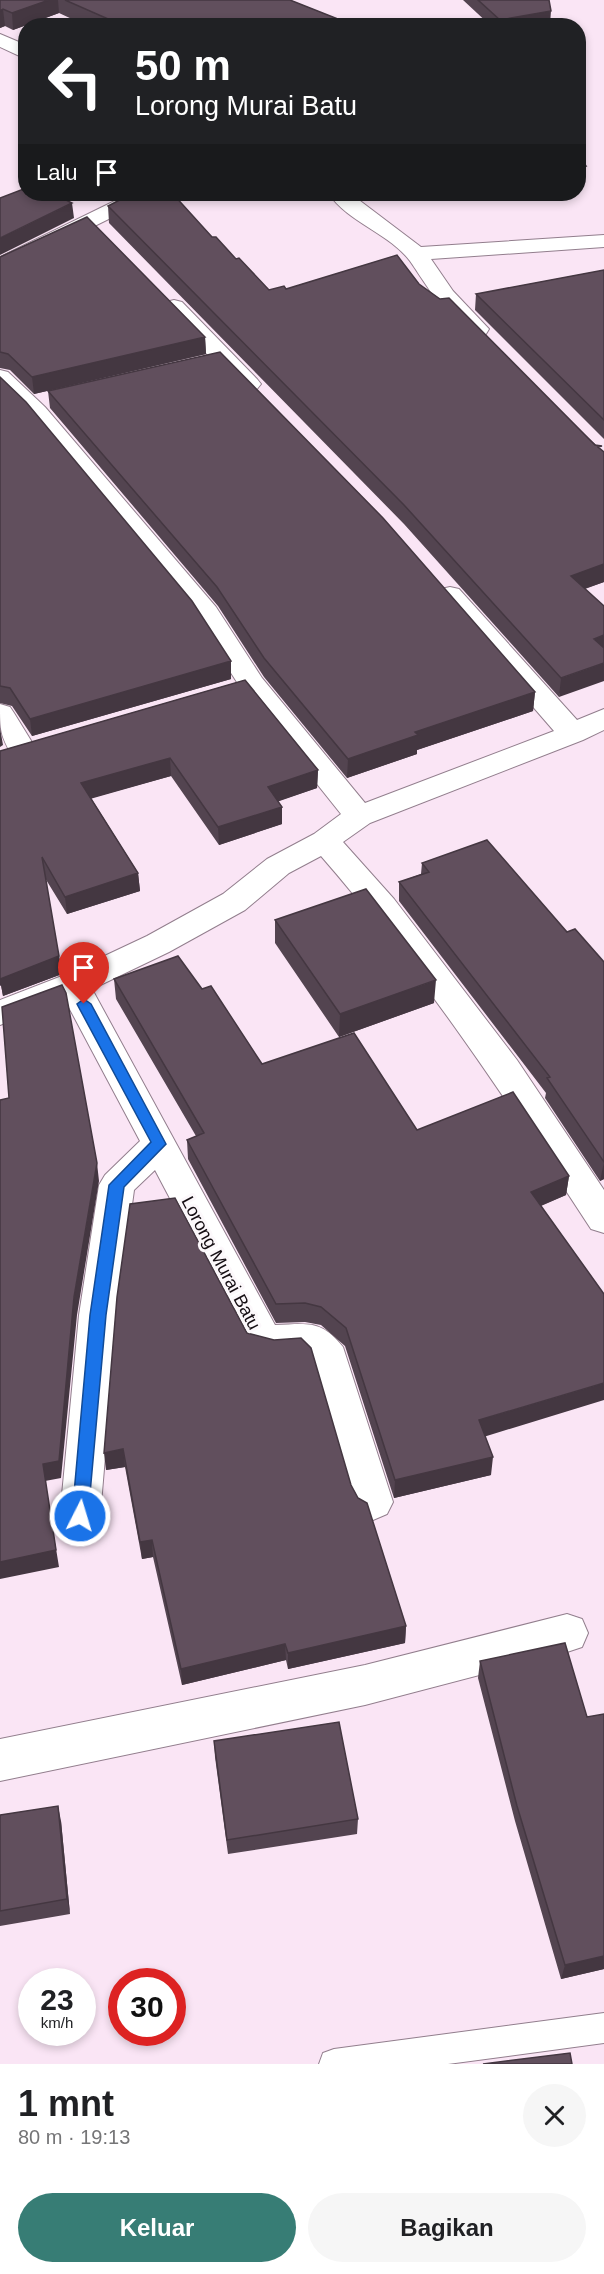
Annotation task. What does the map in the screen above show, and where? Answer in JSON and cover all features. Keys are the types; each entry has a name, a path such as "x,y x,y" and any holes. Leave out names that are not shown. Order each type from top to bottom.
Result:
{"street":[{"path":"0,40 18,49"},
{"path":"0,266 100,230 135,201"},
{"path":"348,201 416,254 445,296 495,346"},
{"path":"416,254 604,241"},
{"path":"158,290 212,362 264,400"},
{"path":"0,377 40,401 206,613 240,687 359,816"},
{"path":"0,1012 73,984 158,944 234,902 278,866 325,841 359,816 595,726 431,574"},
{"path":"0,713 24,752"},
{"path":"325,841 383,907 505,1069 604,1219"},
{"name":"Lorong Murai Batu","path":"73,984 263,1339 272,1341 308,1337 318,1341 330,1358 373,1502"},
{"path":"80,1516 98,1315 117,1185 159,1144"},
{"path":"0,1760 353,1687 567,1633"}],"lane":[{"path":"334,2064 604,2028"}],"building":[{"path":"0,0 49,0 12,13 3,9 0,11"},
{"path":"65,0 290,0 335,18 106,18"},
{"path":"478,0 549,0 551,11 498,18"},
{"path":"18,191 18,201 68,201 72,203 0,238 0,198"},
{"path":"118,201 179,201 212,237 216,237 236,259 239,258 269,290 284,286 286,289 397,255 419,284 440,299 449,298 595,445 602,446 598,447 604,452 604,564 571,576 604,606 604,635 594,639 604,648 604,663 561,678 404,505 108,206"},
{"path":"87,217 205,337 32,377 8,354 0,352 0,257"},
{"path":"604,270 604,420 476,294"},
{"path":"220,352 383,518 535,692 415,732 418,735 348,759 264,658 217,587 48,391"},
{"path":"0,377 26,402 192,601 231,661 30,719 10,688 0,686"},
{"path":"245,680 318,770 268,787 282,807 218,827 170,758 81,783 138,873 65,897 42,857 59,956 0,979 0,751"},
{"path":"487,840 567,932 575,929 604,962 604,1162 547,1078 550,1077 399,882 429,872 422,863"},
{"path":"366,889 436,980 340,1014 275,920"},
{"path":"178,956 202,989 211,986 262,1064 354,1033 417,1130 513,1092 569,1176 531,1192 604,1294 604,1383 479,1420 493,1457 395,1480 346,1328 321,1307 305,1303 276,1304 187,1140 204,1133 114,979"},
{"path":"62,985 66,993 97,1163 74,1297 59,1461 43,1464 56,1550 0,1562 0,1100 9,1098 2,1007"},
{"path":"175,1198 247,1333 274,1340 301,1338 311,1348 351,1485 358,1498 367,1503 406,1626 288,1653 285,1644 181,1669 152,1540 140,1542 123,1449 104,1453 117,1297 130,1204"},
{"path":"565,1643 587,1717 604,1714 604,1956 565,1965 517,1806 480,1661"},
{"path":"339,1722 358,1819 227,1840 214,1741"},
{"path":"58,1806 67,1899 0,1911 0,1815"},
{"path":"570,2053 572,2064 483,2064"}],"route":[{"path":"80,1516 98,1315 117,1185 159,1144 84,1004"}]}
